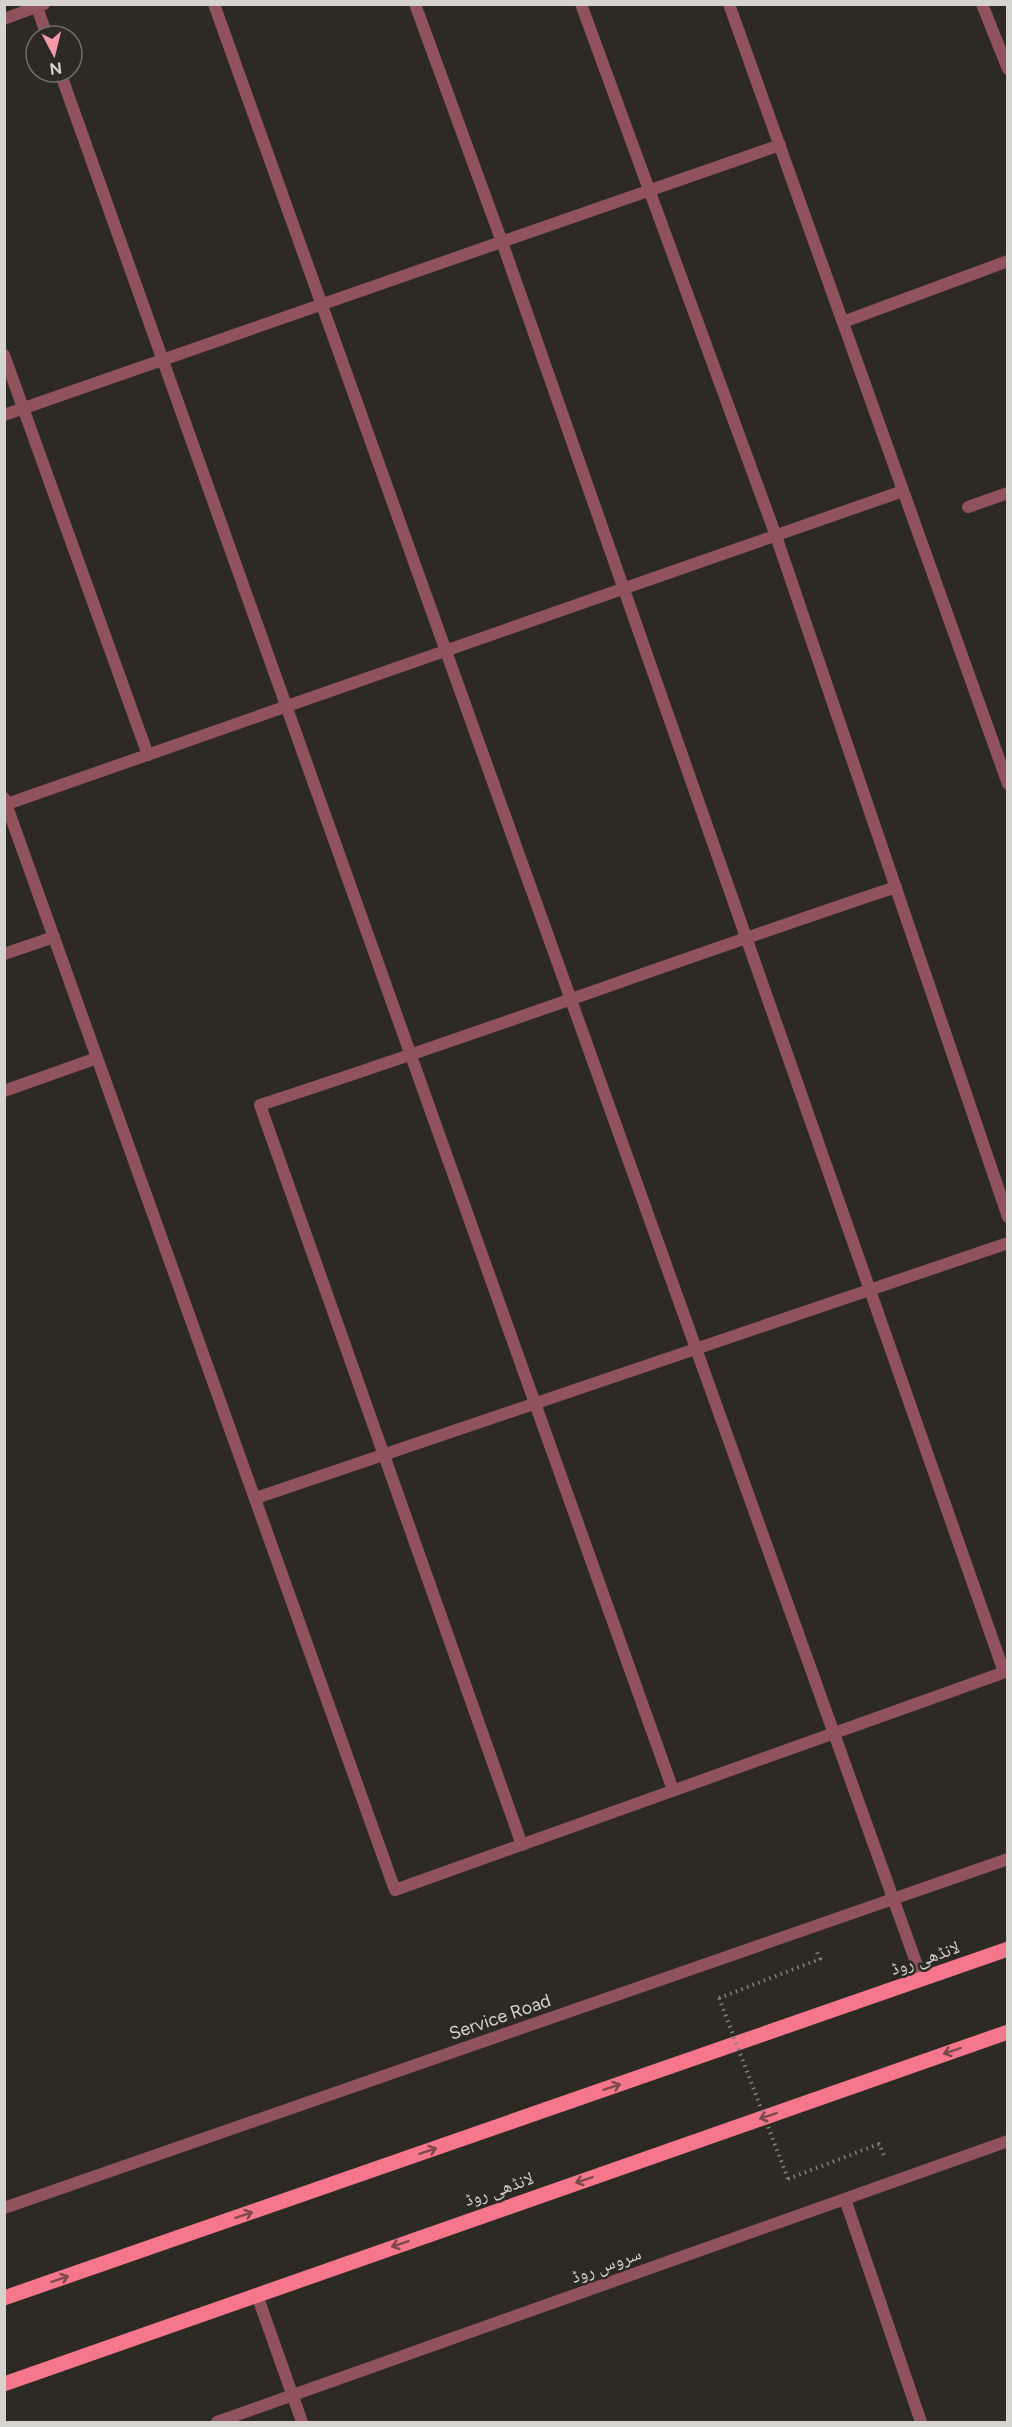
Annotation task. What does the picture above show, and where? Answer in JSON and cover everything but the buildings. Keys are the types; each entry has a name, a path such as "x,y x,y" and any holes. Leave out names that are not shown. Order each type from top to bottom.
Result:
{"main road":[{"name":"لانڈھی روڈ","path":"4,2298 1008,1949"},
{"name":"لانڈھی روڈ","path":"4,2384 1008,2032"}],"street":[{"path":"214,4 922,1979"},
{"path":"415,4 502,242 624,589 870,1290 1006,1672 395,1890 5,802 148,755 286,706 624,589 903,491"},
{"path":"581,4 776,536 1008,1217"},
{"path":"729,4 1008,784"},
{"path":"982,4 1002,37 1008,69"},
{"path":"4,19 40,6 44,24"},
{"path":"64,84 673,1790"},
{"path":"4,415 780,145"},
{"path":"843,322 1008,261"},
{"path":"4,356 148,755"},
{"path":"968,507 1008,493"},
{"path":"522,1845 260,1106 411,1056 746,937 896,887"},
{"path":"4,954 54,937"},
{"path":"4,1091 97,1058"},
{"path":"256,1498 1008,1243"},
{"name":"Service Road","path":"4,2208 1008,1859"},
{"name":"سروس روڈ","path":"217,2422 1008,2141"},
{"path":"845,2199 921,2422"},
{"path":"257,2295 302,2422"}],"path":[{"path":"820,1959 719,1998 788,2179 879,2144"}]}
